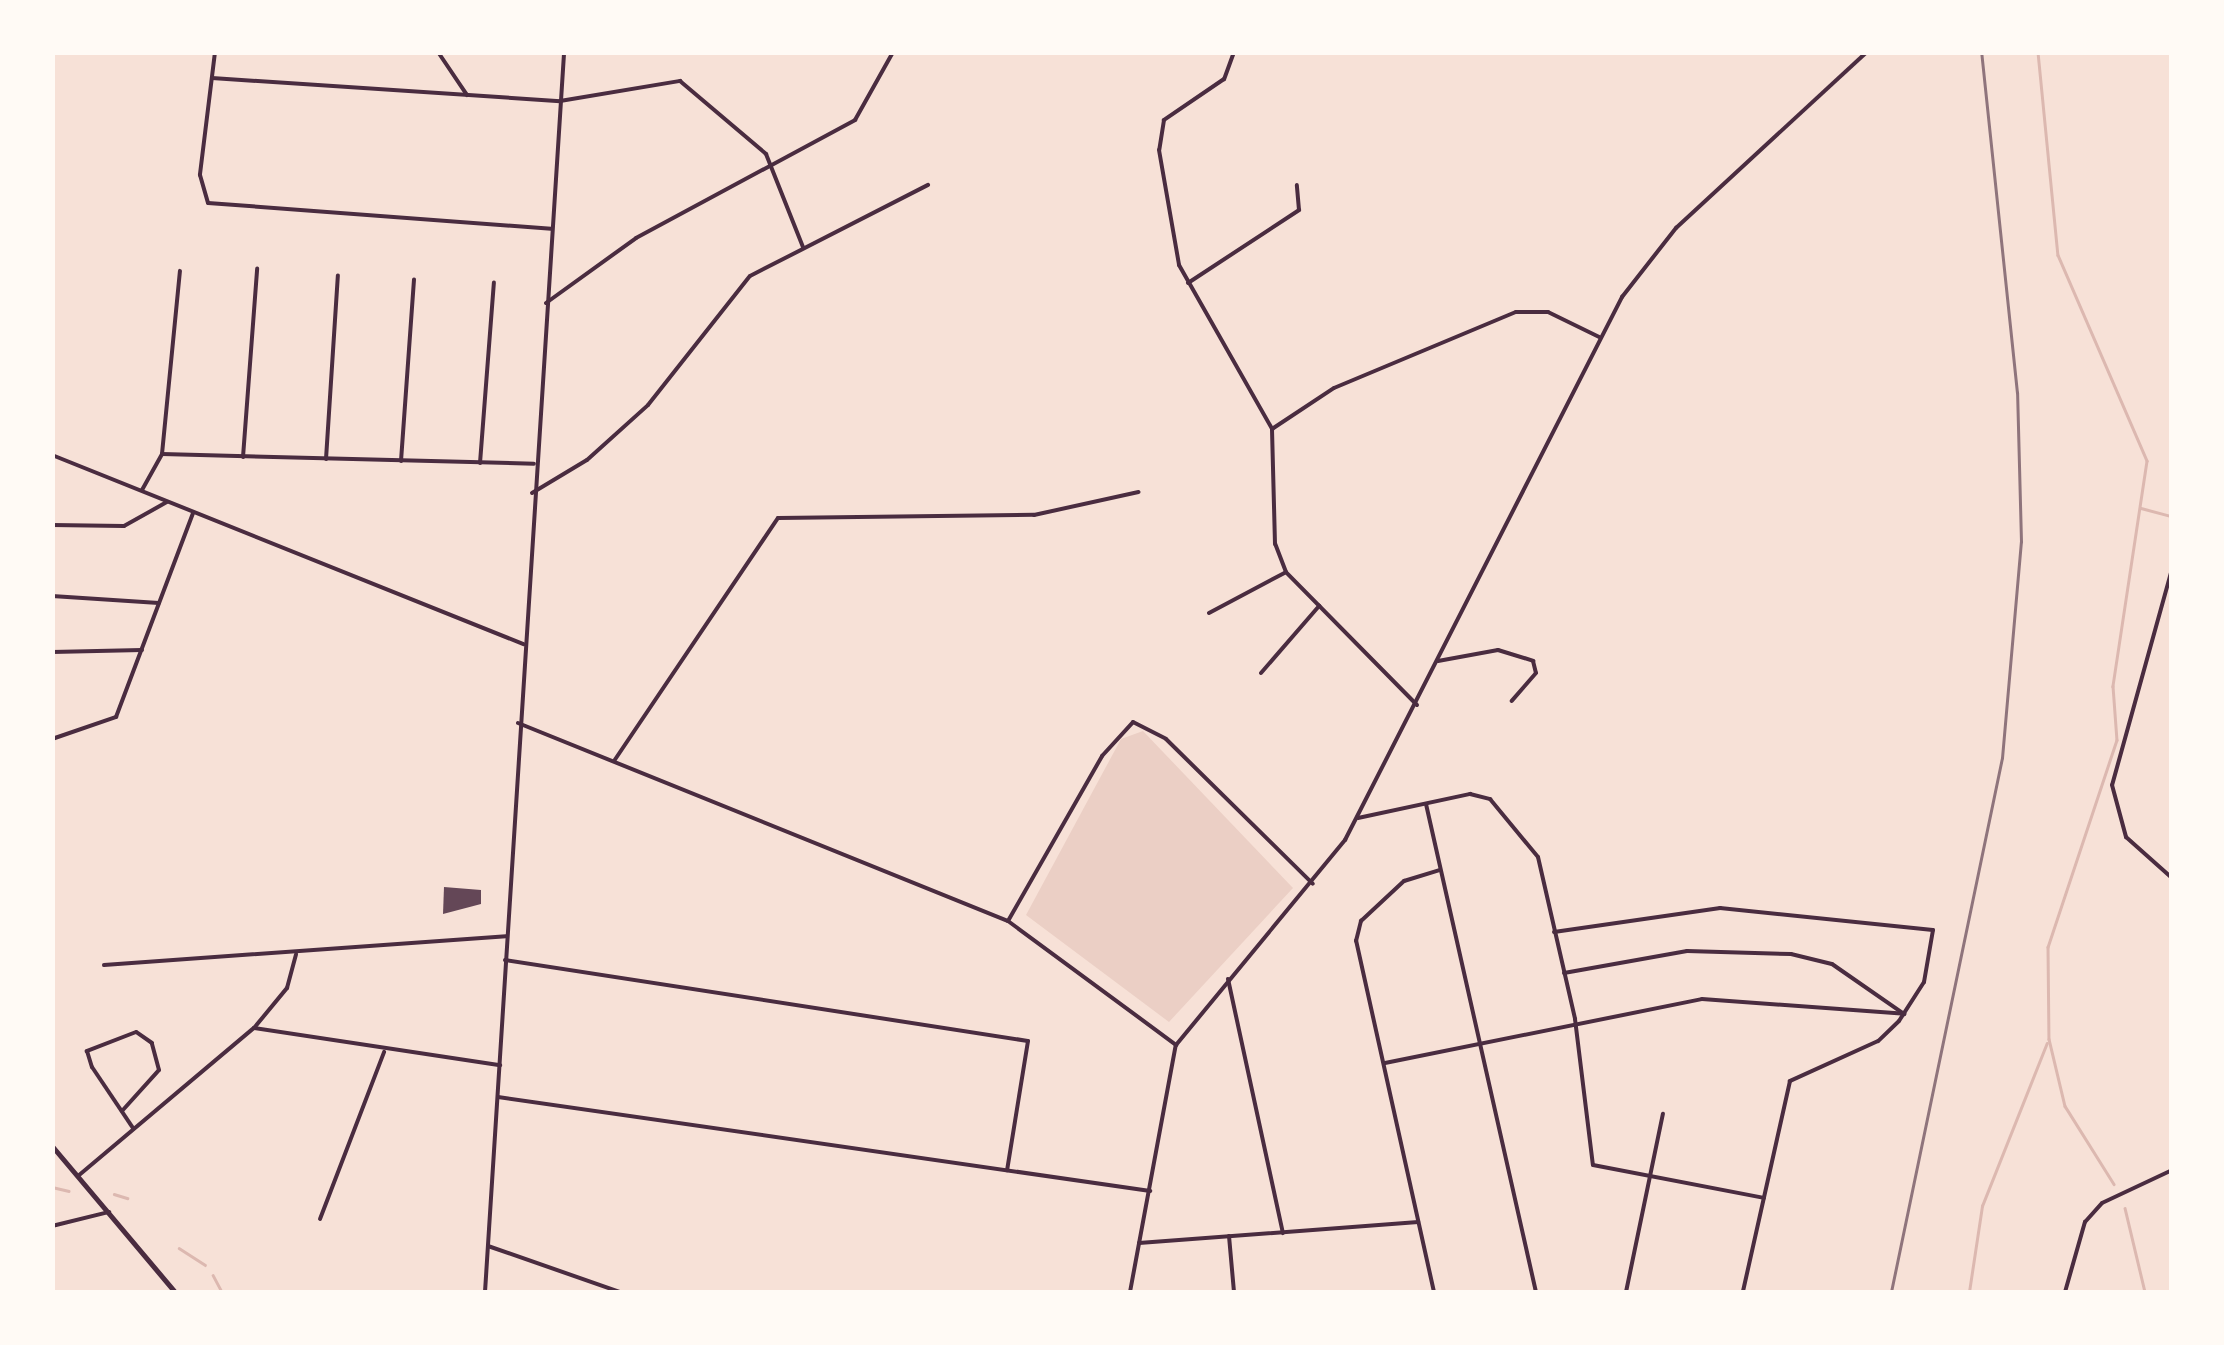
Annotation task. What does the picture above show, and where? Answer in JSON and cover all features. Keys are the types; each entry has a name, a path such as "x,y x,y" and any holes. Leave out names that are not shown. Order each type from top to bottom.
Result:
{"main road":[{"path":"52,1146 172,1291"}],"street":[{"path":"214,52 200,174 208,203 551,229"},
{"path":"438,52 467,95"},
{"path":"485,1292 532,493 564,52"},
{"path":"546,303 636,238 855,120 894,52"},
{"path":"1234,52 1224,79 1159,130 1188,283 1272,429 1275,544 1286,572 1417,705"},
{"path":"1130,1292 1176,1045 1228,979 1314,884 1358,818 1599,337 1676,228 1867,52"},
{"path":"212,78 560,101 680,81 775,166 803,246"},
{"path":"532,493 587,460 648,404 732,290 803,246 928,185"},
{"path":"1188,283 1299,210 1297,186"},
{"path":"243,457 258,269"},
{"path":"140,491 162,454 180,271"},
{"path":"326,459 338,276"},
{"path":"401,462 414,280"},
{"path":"480,463 494,283"},
{"path":"1272,429 1334,388 1516,312 1548,312 1599,337"},
{"path":"162,454 534,464"},
{"path":"52,455 523,644"},
{"path":"614,761 778,518 1034,514 1139,492"},
{"path":"52,525 124,526 167,502"},
{"path":"52,739 112,723 193,513"},
{"path":"2172,569 2112,785 2126,838 2172,878"},
{"path":"1209,613 1286,572"},
{"path":"52,596 159,603"},
{"path":"1261,673 1320,606"},
{"path":"52,652 142,650"},
{"path":"1438,661 1498,650 1533,660 1536,674 1512,701"},
{"path":"518,722 1008,920 1176,1045"},
{"path":"1008,920 1102,756 1133,722 1166,739 1314,884"},
{"path":"1358,818 1470,794 1490,799 1538,857 1574,1020 1593,1165 1764,1198"},
{"path":"1426,804 1536,1292"},
{"path":"1434,1292 1358,928 1404,881 1439,870"},
{"path":"1554,932 1720,908 1933,930 1935,952 1904,1014 1878,1041 1790,1081 1743,1292"},
{"path":"104,965 506,936"},
{"path":"1564,973 1687,951 1791,954 1832,964 1904,1014"},
{"path":"78,1176 254,1028 288,988 296,954"},
{"path":"504,960 1028,1041 1007,1170"},
{"path":"1228,979 1283,1233"},
{"path":"1384,1062 1574,1020 1702,999 1904,1014"},
{"path":"254,1028 384,1052 500,1065"},
{"path":"122,1112 160,1070 152,1043 136,1032 87,1051 122,1112 133,1129"},
{"path":"320,1219 384,1052"},
{"path":"498,1097 1150,1191"},
{"path":"1626,1292 1645,1178 1663,1114"},
{"path":"2065,1292 2095,1210 2172,1170"},
{"path":"52,1226 108,1212"},
{"path":"1139,1243 1418,1222"},
{"path":"1229,1236 1234,1292"},
{"path":"487,1245 620,1292"}],"shaded area":[{"path":"1143,731 1293,888 1169,1022 1026,915 1121,739"}],"building":[{"path":"444,887 481,890 481,904 443,914"}],"waterway":[{"path":"2038,52 2058,255 2147,461 2113,686 2117,740 2048,947 2049,1039 2065,1106 2114,1184"},
{"path":"2141,508 2168,515"},
{"path":"1969,1292 1982,1206 2047,1043"},
{"path":"52,1187 69,1191"},
{"path":"114,1194 127,1198"},
{"path":"2125,1208 2145,1292"},
{"path":"179,1248 205,1265"},
{"path":"213,1275 222,1292"}],"railway":[{"path":"1891,1292 2002,758 2021,542 2017,393 1981,52"}]}
